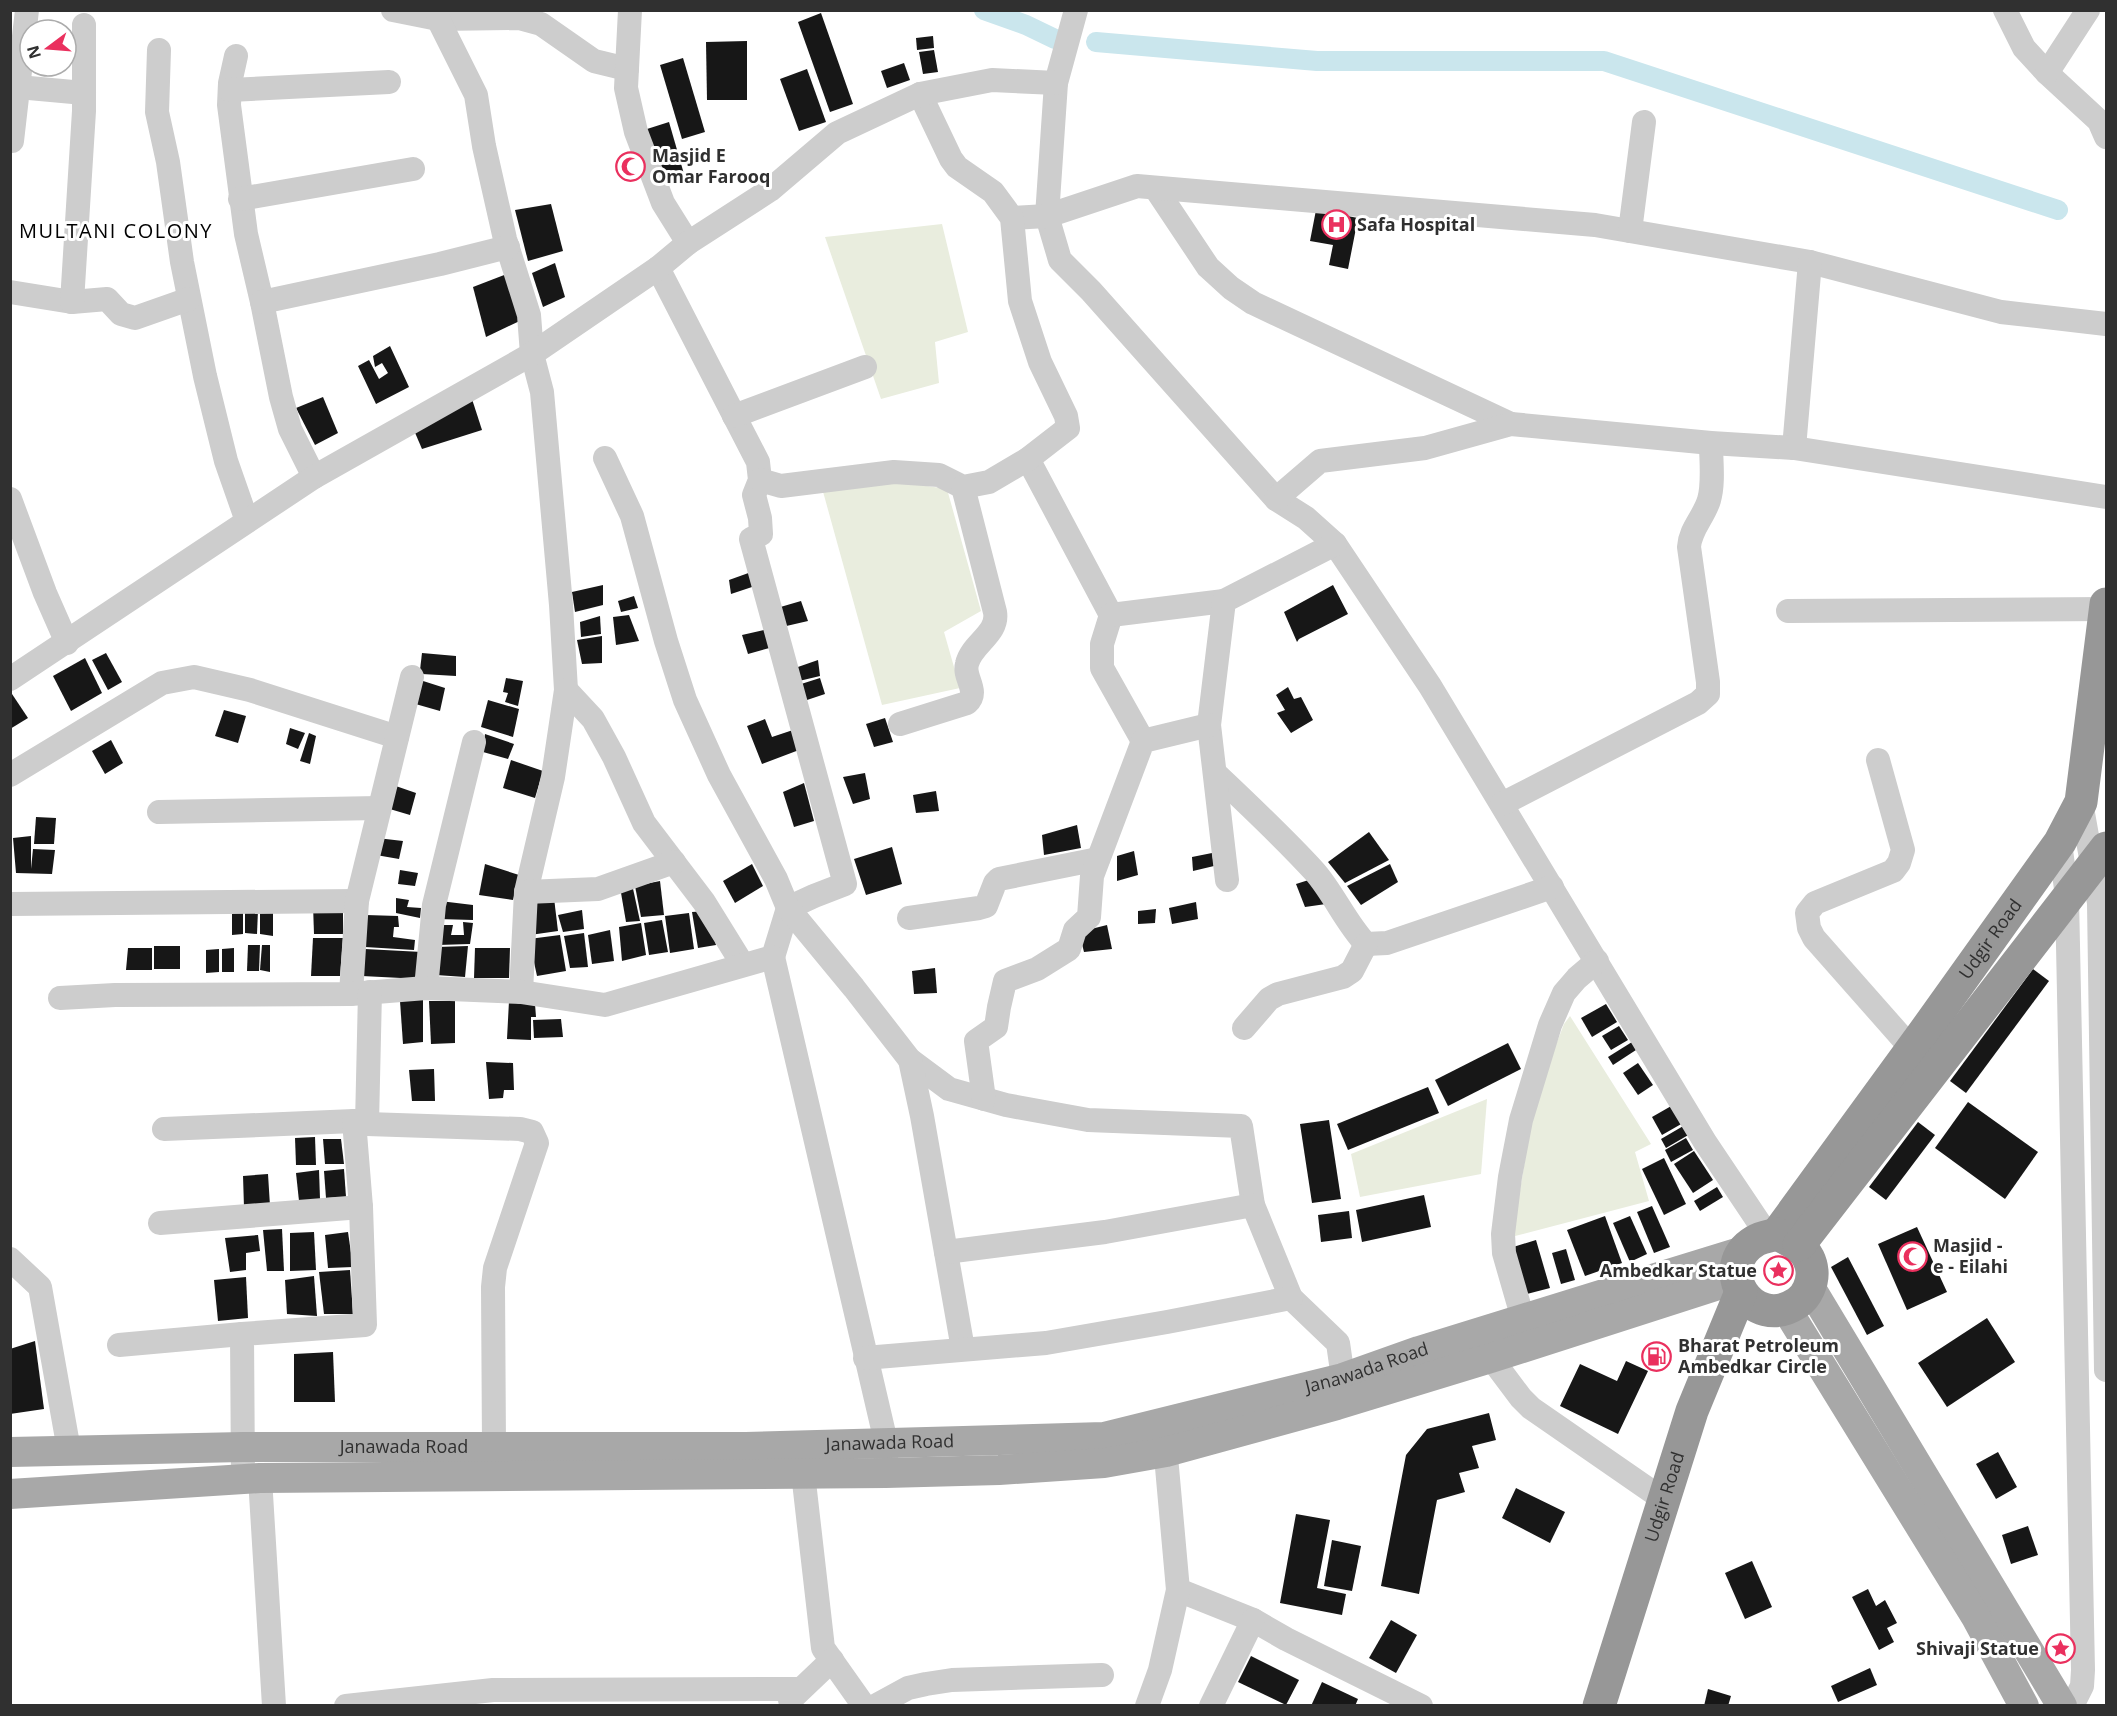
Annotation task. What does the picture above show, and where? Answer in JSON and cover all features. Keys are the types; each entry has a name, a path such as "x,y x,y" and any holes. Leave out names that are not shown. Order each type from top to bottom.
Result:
{"highway":[{"name":"Udgir Road","path":"1599,1706 1692,1411 1764,1269 1912,1049 2060,842 2081,802 2106,606"},
{"name":"Udgir Road","path":"1622,1706 1667,1552 1764,1269 2100,857"},
{"path":"1809,1257 1812,1272 1810,1287 1801,1301 1764,1269 1809,1257"}],"main road":[{"name":"Janawada Road","path":"10,1494 252,1479 886,1473 999,1470 1092,1464 1419,1351 1523,1318 1764,1269"},
{"name":"Janawada Road","path":"10,1452 243,1447 746,1447 1104,1437 1164,1438 1337,1405 1491,1358 1764,1269"},
{"path":"1764,1269 1976,1617 2024,1706"},
{"path":"1810,1287 2062,1706"}],"street":[{"path":"12,141 27,10"},
{"path":"393,10 438,19 519,18 531,20 541,24 594,61 627,69"},
{"path":"630,10 626,88 636,132 663,203 688,243"},
{"path":"1076,10 1056,83 1047,216 1060,260 1091,291 1276,499 1306,518 1335,544 1430,686 1705,1142 1764,1269"},
{"path":"2005,10 2024,48 2047,73 2104,126"},
{"path":"2047,73 2088,10"},
{"path":"438,19 476,95 484,146 508,247 529,315 532,354 542,392 561,605 566,690 553,777 526,892 521,992"},
{"path":"72,302 84,93 84,25"},
{"path":"159,50 156,112 168,162 182,262 205,376 226,461 247,521"},
{"path":"236,56 229,105 246,234 281,397 290,429 314,477"},
{"path":"10,679 314,477 532,354 658,268 688,243 770,190 837,133 920,94 992,80 1056,83"},
{"path":"230,90 389,82"},
{"path":"18,87 84,93"},
{"path":"760,480 781,486 894,472 939,476 963,487 989,482 1028,459 1068,428 1066,416 1040,362 1020,301 1012,218 993,192 957,167 951,159 920,94"},
{"path":"1630,231 1644,122"},
{"path":"240,199 413,169"},
{"path":"1012,218 1047,216 1137,186 1583,224 1810,262 2001,312 2106,324"},
{"path":"1156,189 1208,267 1230,288 1253,303 1511,424 1711,443 1794,448 2106,497"},
{"path":"262,302 508,247"},
{"path":"1794,448 1810,262"},
{"path":"658,268 758,462 760,480 754,495 760,518 761,534 751,539 845,884 788,908"},
{"path":"10,292 72,302 107,299 121,314 135,318 189,299"},
{"path":"734,416 866,367"},
{"path":"1276,499 1320,461 1425,447 1511,424"},
{"path":"1502,804 1698,703 1708,694 1689,535 1697,526 1709,501 1711,443"},
{"path":"605,458 632,516 666,641 685,700 718,775 776,879 788,908 855,988 910,1060 949,1089 984,1099 1088,1120 1240,1126 1253,1205 1291,1298 1338,1343 1343,1377"},
{"path":"1028,459 1111,615 1102,644 1102,668 1143,741"},
{"path":"900,724 967,703 972,698 973,691 966,670 967,662 994,625 995,612 963,487"},
{"path":"10,499 45,593 67,643"},
{"path":"1111,615 1224,602 1335,544"},
{"path":"1224,602 1209,725 1227,880"},
{"path":"1788,611 2106,606"},
{"path":"10,775 162,683 194,677 250,690 397,737"},
{"path":"119,1344 365,1325 357,901 412,677"},
{"path":"566,690 593,719 614,757 644,823 704,902 744,965"},
{"path":"1143,741 1209,725"},
{"path":"984,1099 976,1041 996,1027 1005,981 1037,969 1069,950 1075,930 1089,917 1092,876 1143,741"},
{"path":"426,988 434,905 474,742"},
{"path":"1878,760 1903,850 1899,863 1893,871 1815,903 1807,914 1809,928 1814,938 1912,1049"},
{"path":"1216,774 1263,818 1317,874 1366,944"},
{"path":"2081,802 2100,857 2106,1370"},
{"path":"159,812 379,808"},
{"path":"2060,842 2067,897 2083,1670 2082,1686 2072,1706"},
{"path":"909,918 986,906 995,883 999,879 1098,859"},
{"path":"526,892 598,889 674,862"},
{"path":"1366,944 1387,943 1552,887"},
{"path":"10,904 357,901"},
{"path":"788,908 773,957 886,1442 886,1473"},
{"path":"1244,1028 1269,999 1278,994 1343,977 1352,971 1366,944"},
{"path":"60,998 115,995 360,993 426,988 521,992 605,1005 773,957"},
{"path":"1523,1318 1504,1253 1503,1234 1510,1177 1521,1120 1550,1025 1564,993 1597,961"},
{"path":"910,1060 963,1349"},
{"path":"164,1129 361,1122 520,1129 532,1132 537,1143 495,1268 492,1287 494,1447"},
{"path":"946,1252 1105,1232 1253,1205"},
{"path":"160,1223 361,1207"},
{"path":"10,1258 40,1287 69,1450"},
{"path":"866,1358 1046,1342 1291,1298"},
{"path":"242,1334 243,1447 252,1479 274,1706"},
{"path":"1491,1358 1531,1408 1664,1500"},
{"path":"2077,1381 2106,1385"},
{"path":"1147,1706 1160,1670 1178,1590 1164,1438"},
{"path":"803,1473 823,1648 864,1706"},
{"path":"1178,1590 1253,1620 1286,1639 1421,1706"},
{"path":"1211,1706 1253,1620"},
{"path":"346,1706 501,1698 792,1697 832,1660"},
{"path":"875,1706 908,1688 934,1682 1102,1675"}],"shaded area":[{"path":"942,224 968,332 935,342 939,383 881,399 825,237"},
{"path":"894,481 947,489 981,611 944,632 960,688 882,705 822,488"},
{"path":"1570,1016 1651,1144 1635,1152 1649,1201 1515,1236 1513,1233 1535,1099 1564,1024"},
{"path":"1487,1099 1481,1174 1360,1197 1351,1154"}],"building":[{"path":"821,13 853,104 830,112 798,22"},
{"path":"933,36 934,48 917,50 916,38"},
{"path":"747,41 747,100 707,100 706,42"},
{"path":"934,50 938,72 923,74 919,52"},
{"path":"683,58 705,132 682,139 660,65"},
{"path":"904,63 910,80 887,88 881,71"},
{"path":"807,69 826,122 799,131 780,79"},
{"path":"669,122 684,174 662,181 647,129"},
{"path":"551,204 563,251 528,261 515,210"},
{"path":"1316,210 1358,218 1348,269 1329,265 1333,245 1310,241"},
{"path":"555,263 565,297 543,307 532,273"},
{"path":"512,272 526,318 486,337 473,287"},
{"path":"390,346 409,387 376,404 358,366 369,360 379,379 388,373 382,363 375,367 373,356"},
{"path":"471,396 482,430 422,449 413,428"},
{"path":"323,397 338,433 315,445 296,408"},
{"path":"754,571 758,585 731,594 729,580"},
{"path":"603,585 603,605 575,612 572,592"},
{"path":"1333,585 1348,614 1297,642 1284,612"},
{"path":"634,596 638,608 621,612 618,601"},
{"path":"801,601 808,621 782,627 777,608"},
{"path":"629,615 639,641 616,645 613,617"},
{"path":"600,616 601,634 581,637 580,622"},
{"path":"768,629 773,647 748,654 742,635"},
{"path":"602,636 602,663 582,664 577,640"},
{"path":"106,653 122,682 108,690 92,660"},
{"path":"422,653 456,656 456,676 422,674 420,670"},
{"path":"85,658 102,693 71,711 53,676"},
{"path":"818,660 820,676 799,681 795,668"},
{"path":"506,678 523,681 518,706 505,702 508,693 503,692"},
{"path":"820,678 825,694 804,701 798,685"},
{"path":"420,680 445,688 440,711 412,703"},
{"path":"1288,687 1294,699 1301,697 1313,720 1291,733 1277,713 1285,710 1276,695"},
{"path":"10,691 28,718 10,729"},
{"path":"488,700 519,709 513,737 481,727"},
{"path":"224,710 246,716 238,743 215,736"},
{"path":"885,718 893,742 874,747 866,724"},
{"path":"765,719 772,737 793,730 799,750 762,764 747,726"},
{"path":"290,728 305,733 298,749 286,744"},
{"path":"309,733 316,736 310,764 300,761"},
{"path":"485,734 514,744 508,759 483,752"},
{"path":"111,740 123,763 105,774 92,751"},
{"path":"511,760 543,771 535,798 503,788"},
{"path":"865,773 870,799 853,804 843,777"},
{"path":"804,783 814,821 794,827 783,792"},
{"path":"390,784 416,793 410,815 383,807"},
{"path":"936,791 939,811 916,813 913,795"},
{"path":"36,817 56,818 54,844 34,844"},
{"path":"1077,825 1081,848 1044,855 1042,835"},
{"path":"1369,832 1389,860 1345,883 1328,862"},
{"path":"31,836 31,869 33,849 55,850 52,874 16,873 13,838"},
{"path":"377,838 403,841 399,859 376,855"},
{"path":"892,847 902,884 866,895 854,859"},
{"path":"1134,851 1138,875 1117,881 1117,856"},
{"path":"1212,853 1214,866 1193,871 1192,857"},
{"path":"485,864 519,875 513,900 479,895"},
{"path":"752,864 763,886 735,903 723,881"},
{"path":"1390,864 1398,882 1361,905 1347,886"},
{"path":"400,870 418,873 415,886 398,884"},
{"path":"1315,878 1326,904 1305,907 1296,884"},
{"path":"660,881 664,915 641,917 635,886"},
{"path":"632,884 640,921 626,922 620,887"},
{"path":"396,898 409,900 407,907 421,908 420,918 396,913"},
{"path":"554,898 558,931 530,935 530,903"},
{"path":"440,901 473,905 473,920 438,919"},
{"path":"1196,902 1198,919 1172,924 1169,908"},
{"path":"273,904 273,936 260,934 260,905"},
{"path":"343,904 343,934 314,934 313,905"},
{"path":"232,907 243,907 243,934 232,935"},
{"path":"1156,909 1155,923 1138,924 1138,911"},
{"path":"245,910 258,910 257,934 245,933"},
{"path":"582,910 584,929 563,932 558,915"},
{"path":"707,911 716,945 698,948 692,912"},
{"path":"689,913 694,949 670,953 665,916"},
{"path":"366,915 398,916 399,927 394,927 393,937 415,940 414,950 365,947"},
{"path":"662,920 668,952 649,955 644,923"},
{"path":"463,922 473,923 470,944 438,945 437,925 453,925 451,935 464,935"},
{"path":"641,923 646,955 622,961 619,927"},
{"path":"1107,925 1112,949 1084,952 1079,932"},
{"path":"610,930 614,961 592,964 588,935"},
{"path":"584,933 588,967 570,968 564,936"},
{"path":"560,935 566,971 537,976 529,939"},
{"path":"313,938 343,938 340,976 311,976"},
{"path":"248,945 260,945 259,971 247,971"},
{"path":"262,945 270,945 270,972 260,970"},
{"path":"154,946 180,946 180,969 154,969"},
{"path":"468,946 465,977 436,975 437,947"},
{"path":"128,948 152,948 152,970 126,970"},
{"path":"234,948 234,972 222,972 222,949"},
{"path":"475,948 510,948 509,978 474,978"},
{"path":"219,949 219,972 206,973 206,950"},
{"path":"365,949 422,952 421,979 362,976"},
{"path":"935,968 937,993 914,994 912,971"},
{"path":"2033,969 2049,981 1966,1093 1950,1081"},
{"path":"423,999 423,1042 403,1044 400,1001"},
{"path":"429,1001 455,1001 455,1043 431,1044"},
{"path":"509,1001 535,1004 536,1017 531,1017 531,1040 507,1039"},
{"path":"1606,1004 1617,1022 1592,1037 1581,1018"},
{"path":"561,1019 563,1037 534,1038 533,1020"},
{"path":"1619,1026 1628,1040 1611,1050 1602,1036"},
{"path":"1632,1042 1636,1050 1613,1065 1608,1057"},
{"path":"1508,1043 1521,1069 1448,1106 1435,1080"},
{"path":"486,1062 513,1063 514,1090 504,1090 503,1098 489,1099"},
{"path":"1638,1063 1653,1085 1638,1095 1623,1073"},
{"path":"434,1069 435,1101 412,1101 409,1070"},
{"path":"1428,1087 1439,1113 1348,1150 1337,1124"},
{"path":"1968,1102 2038,1152 2005,1199 1935,1148"},
{"path":"1673,1105 1683,1123 1662,1135 1652,1117"},
{"path":"1329,1120 1341,1199 1312,1203 1300,1124"},
{"path":"1918,1122 1935,1135 1886,1200 1869,1187"},
{"path":"1685,1125 1690,1134 1666,1148 1661,1139"},
{"path":"315,1137 316,1165 296,1165 295,1138"},
{"path":"1686,1138 1693,1150 1671,1162 1665,1150"},
{"path":"323,1139 341,1139 344,1164 325,1164"},
{"path":"1694,1151 1713,1180 1693,1193 1674,1164"},
{"path":"1664,1158 1686,1204 1664,1215 1642,1169"},
{"path":"344,1169 346,1197 326,1198 324,1171"},
{"path":"319,1170 320,1199 299,1201 296,1173"},
{"path":"268,1174 270,1206 244,1207 243,1176"},
{"path":"1717,1187 1723,1197 1700,1211 1694,1201"},
{"path":"1424,1195 1431,1227 1362,1242 1356,1210"},
{"path":"1652,1206 1670,1247 1654,1253 1637,1212"},
{"path":"1349,1211 1352,1238 1321,1242 1318,1215"},
{"path":"1605,1216 1622,1263 1585,1276 1567,1230"},
{"path":"1630,1216 1647,1254 1630,1262 1613,1223"},
{"path":"1917,1227 1947,1292 1907,1310 1878,1244"},
{"path":"282,1229 284,1271 267,1271 263,1230"},
{"path":"314,1232 316,1270 290,1271 290,1233"},
{"path":"348,1232 353,1267 328,1268 325,1235"},
{"path":"258,1235 260,1251 246,1253 246,1270 230,1272 225,1238"},
{"path":"1536,1240 1550,1288 1523,1295 1510,1248"},
{"path":"1566,1249 1575,1280 1561,1284 1552,1253"},
{"path":"1848,1257 1884,1326 1867,1335 1831,1267"},
{"path":"350,1270 353,1314 324,1314 319,1272"},
{"path":"314,1276 317,1316 287,1314 285,1280"},
{"path":"246,1277 248,1318 218,1321 214,1280"},
{"path":"1987,1318 2015,1362 1947,1407 1918,1363"},
{"path":"35,1341 44,1409 10,1414 10,1349"},
{"path":"333,1352 335,1402 294,1402 294,1354"},
{"path":"1626,1361 1648,1371 1618,1434 1560,1406 1580,1364 1617,1381"},
{"path":"1489,1413 1496,1440 1472,1446 1479,1468 1459,1473 1465,1492 1437,1500 1419,1594 1381,1586 1406,1455 1427,1429"},
{"path":"1998,1452 2017,1487 1996,1499 1976,1464"},
{"path":"1516,1488 1565,1512 1550,1543 1502,1518"},
{"path":"1296,1514 1330,1520 1317,1588 1346,1594 1342,1615 1280,1603"},
{"path":"2028,1526 2038,1555 2011,1564 2002,1535"},
{"path":"1332,1540 1361,1546 1352,1591 1324,1586"},
{"path":"1752,1561 1772,1607 1745,1619 1725,1573"},
{"path":"1868,1589 1876,1606 1885,1600 1897,1623 1887,1628 1894,1642 1879,1650 1852,1597"},
{"path":"1391,1620 1417,1635 1396,1673 1369,1658"},
{"path":"1251,1656 1299,1680 1286,1705 1238,1682"},
{"path":"1870,1668 1877,1685 1838,1702 1831,1686"},
{"path":"1322,1682 1358,1699 1355,1706 1311,1706"},
{"path":"1708,1689 1731,1696 1728,1706 1704,1706"}],"waterway":[{"path":"984,10 1026,25 1055,39"},
{"path":"1096,42 1317,61 1604,61 2058,210"}],"place":[{"name":"Masjid E Omar Farooq","path":"631,166"},
{"name":"Safa Hospital","path":"1336,225"},
{"name":"Masjid - e - Eilahi","path":"1912,1256"},
{"name":"Ambedkar Statue","path":"1778,1271"},
{"name":"Bharat Petroleum Ambedkar Circle","path":"1657,1356"},
{"name":"Shivaji Statue","path":"2060,1649"}],"district":[{"name":"MULTANI COLONY","path":"116,231"}]}
